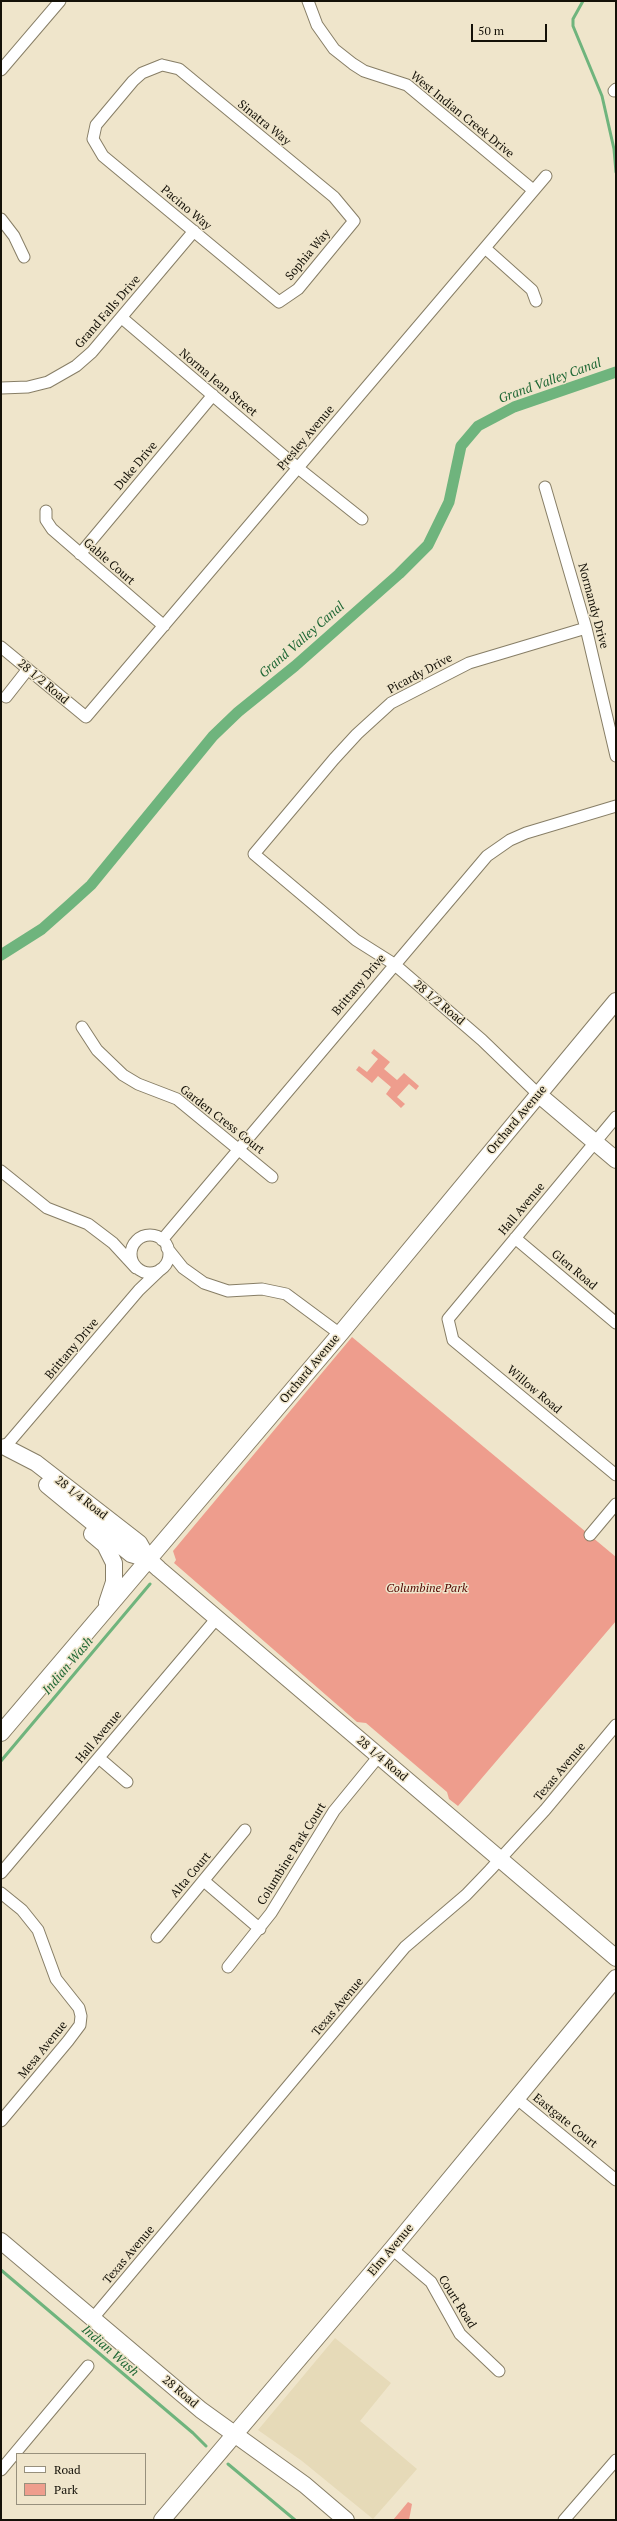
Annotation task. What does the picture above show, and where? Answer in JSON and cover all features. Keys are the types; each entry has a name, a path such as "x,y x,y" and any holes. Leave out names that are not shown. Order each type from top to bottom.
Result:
{"main road":[{"name":"Orchard Avenue","path":"1,1733 340,1334 616,1001"},
{"name":"28 1/2 Road","path":"538,1094 616,1160"},
{"name":"28 1/4 Road","path":"3,1446 34,1474 131,1554 148,1559"},
{"name":"28 1/4 Road","path":"3,1446 36,1463 139,1542 148,1559 616,1958"},
{"path":"34,1474 57,1505 105,1545 111,1555 115,1572 114,1582 107,1603 97,1620"},
{"name":"Elm Avenue","path":"162,2520 392,2249 616,1978"},
{"name":"28 Road","path":"1,2241 234,2436 305,2485 346,2520"}],"street":[{"path":"1,70 60,1"},
{"name":"West Indian Creek Drive","path":"308,1 317,25 334,49 364,71 407,85 533,190"},
{"name":"Sinatra Way","path":"96,125 133,80 142,73 162,64 179,69 334,197 354,221"},
{"name":"Pacino Way","path":"96,125 93,139 103,156 279,302"},
{"name":"Presley Avenue","path":"86,717 546,176"},
{"path":"1,218 14,236 24,257"},
{"name":"Sophia Way","path":"279,302 298,289 354,221"},
{"name":"Grand Falls Drive","path":"1,388 28,387 65,375 92,352 194,231"},
{"path":"485,248 532,290 536,301"},
{"name":"Norma Jean Street","path":"122,318 298,468 362,519"},
{"name":"Duke Drive","path":"80,554 213,395"},
{"name":"Normandy Drive","path":"545,487 586,628 616,756"},
{"name":"Gable Court","path":"46,511 46,520 52,529 164,626"},
{"name":"Picardy Drive","path":"254,854 334,759 357,734 392,703 469,663 586,628"},
{"name":"28 1/2 Road","path":"1,647 86,717"},
{"path":"6,697 28,669"},
{"name":"Brittany Drive","path":"164,1244 238,1148 473,870 498,847 526,833 616,806"},
{"name":"28 1/2 Road","path":"254,854 356,940 394,964 482,1040 538,1094"},
{"name":"Garden Cress Court","path":"82,1027 97,1050 123,1075 138,1084 177,1099 272,1177"},
{"name":"Hall Avenue","path":"448,1319 616,1117"},
{"path":"1,1171 42,1204 88,1224 113,1243 136,1268 151,1273 162,1269 168,1258 164,1244"},
{"path":"136,1268 130,1256 131,1250 138,1239 150,1235 164,1244 183,1268 204,1283 228,1291 262,1289 286,1294 340,1334"},
{"name":"Glen Road","path":"515,1238 616,1323"},
{"name":"Brittany Drive","path":"3,1446 139,1290 162,1269"},
{"name":"Willow Road","path":"448,1319 453,1340 616,1475"},
{"path":"590,1535 616,1504"},
{"name":"Hall Avenue","path":"1,1873 217,1618"},
{"name":"Texas Avenue","path":"93,2318 405,1947 466,1895 500,1859 616,1725"},
{"name":"Columbine Park Court","path":"228,1967 260,1929 334,1811 379,1756"},
{"path":"99,1758 127,1782"},
{"name":"Alta Court","path":"157,1937 245,1830"},
{"path":"204,1881 260,1929"},
{"name":"Mesa Avenue","path":"1,1893 22,1910 38,1930 56,1979 79,2008 81,2016 80,2024 68,2041 1,2121"},
{"name":"Eastgate Court","path":"516,2098 616,2180"},
{"name":"Court Road","path":"392,2249 431,2282 460,2334 499,2371"},
{"path":"1,2470 88,2366"},
{"path":"564,2520 615,2463"}],"shaded area":[{"path":"335,2338 391,2383 360,2421 417,2469 373,2519 302,2461 258,2430"}],"green space":[{"path":"374,1049 390,1062 384,1069 397,1080 404,1073 419,1086 416,1090 409,1084 397,1097 405,1104 401,1108 386,1094 391,1087 378,1076 372,1083 356,1070 359,1066 367,1072 378,1059 371,1053"},
{"name":"Columbine Park","path":"352,1337 616,1557 616,1621 458,1806 449,1799 447,1792 366,1723 357,1722 174,1563 176,1560 173,1551"},
{"path":"408,2502 412,2504 409,2520 393,2520"}],"waterway":[{"name":"Indian Wash","path":"583,1 573,19 573,26 602,96 614,149 616,172"},
{"name":"Grand Valley Canal","path":"1,955 42,929 91,885 213,736 238,712 295,666 399,574 428,545 449,502 461,446 478,426 514,407 616,372"},
{"name":"Indian Wash","path":"1,1761 150,1584"},
{"name":"Indian Wash","path":"1,2270 193,2433 206,2446"},
{"name":"Indian Wash","path":"228,2464 295,2520"}]}
